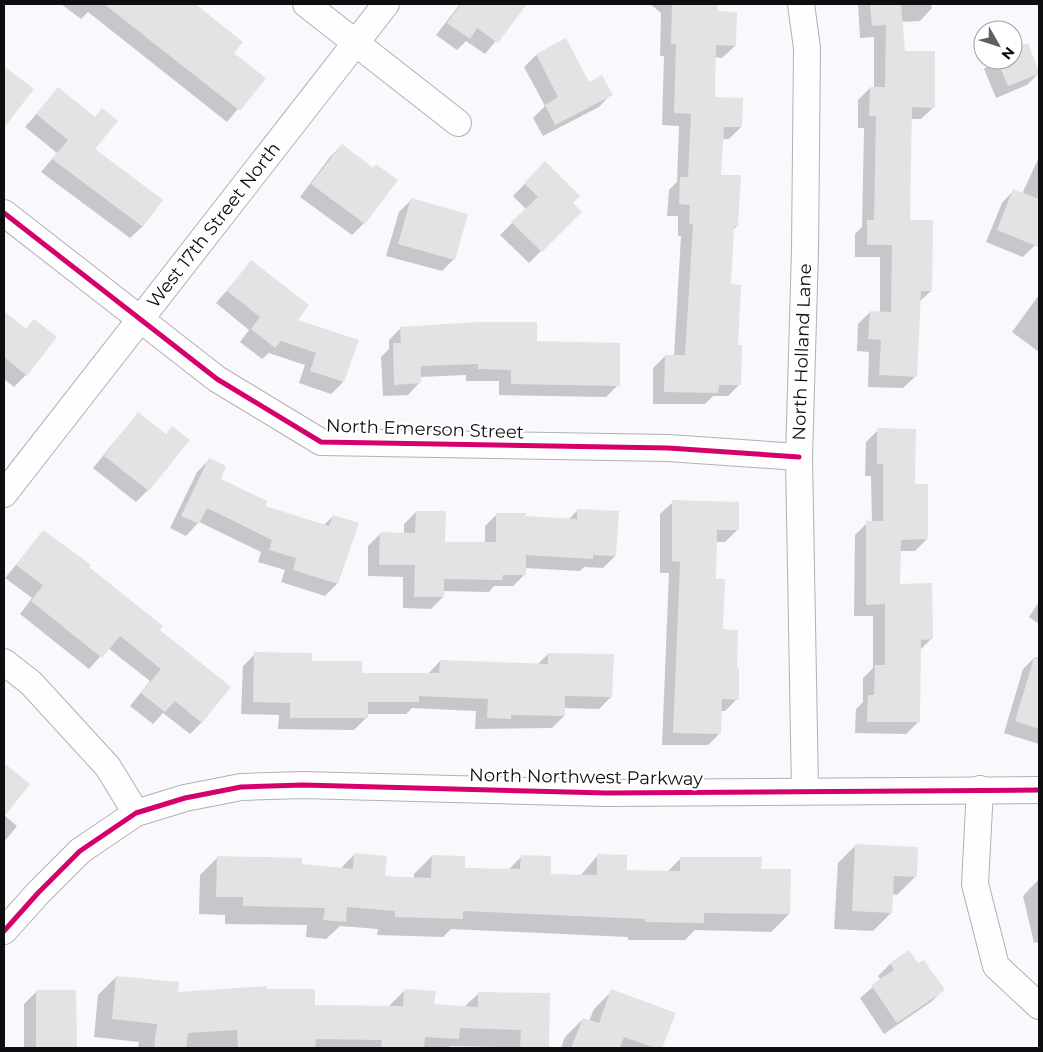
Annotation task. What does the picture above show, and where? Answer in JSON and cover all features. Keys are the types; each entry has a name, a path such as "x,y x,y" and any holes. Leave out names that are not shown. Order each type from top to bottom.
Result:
{"street":[{"path":"306,4 458,124"},
{"name":"West 17th Street North","path":"4,494 386,4"},
{"name":"North Holland Lane","path":"801,4 807,48 805,250 799,457 805,791"},
{"name":"North Emerson Street","path":"4,212 217,379 321,442 668,448 799,457"},
{"path":"4,662 31,683 108,767 136,813"},
{"name":"North Northwest Parkway","path":"4,932 38,893 80,851 136,813 185,798 241,786 303,785 607,793 1039,790"},
{"path":"980,790 975,884 996,966 1039,1006"}],"building":[{"path":"104,4 195,4 243,42 234,53 266,78 240,111"},
{"path":"461,4 527,4 498,43 477,28 470,39 447,23"},
{"path":"672,4 718,4 718,11 737,12 736,46 716,45 715,97 743,98 742,127 724,127 721,175 741,175 738,226 734,226 731,284 741,285 738,345 742,345 741,385 719,385 718,393 664,392 665,355 685,355 693,224 689,224 690,205 679,204 680,177 688,177 691,114 674,113 676,44 671,44"},
{"path":"870,4 901,4 905,51 935,51 935,108 912,107 910,220 933,220 932,291 921,291 917,377 879,375 881,340 868,339 870,311 891,312 892,245 867,245 867,220 874,220 876,116 869,116 870,87 885,87 886,25 872,26"},
{"path":"566,38 589,82 602,75 613,95 555,125 545,105 558,97 536,54"},
{"path":"1028,43 1039,74 1008,86 1001,70 1023,70 1023,45"},
{"path":"4,66 34,89 4,128"},
{"path":"58,87 95,117 102,108 118,121 95,149 163,200 143,227 52,159 68,140 36,114"},
{"path":"342,144 373,168 376,164 398,180 365,224 311,184"},
{"path":"545,161 580,196 573,203 582,212 542,252 511,222 538,197 524,183"},
{"path":"1013,189 1039,199 1039,247 997,230"},
{"path":"411,198 468,214 455,260 398,244"},
{"path":"251,260 309,305 298,320 359,340 344,382 310,371 316,353 281,341 275,348 251,329 260,317 227,291"},
{"path":"4,311 26,329 34,319 57,337 27,376 4,357"},
{"path":"478,322 537,322 537,341 620,343 620,386 511,384 511,370 478,369 478,364 421,366 421,383 394,385 393,343 401,343 400,327"},
{"path":"138,412 166,434 172,426 190,440 149,491 104,456"},
{"path":"877,428 916,429 915,484 928,484 928,539 901,540 900,584 932,583 933,639 921,640 920,722 867,722 868,695 874,695 875,665 885,665 885,604 866,605 866,521 883,521 883,464 877,464"},
{"path":"209,458 226,466 221,479 267,501 265,506 329,526 333,515 359,523 338,584 293,570 296,558 269,550 272,540 207,508 199,524 181,516"},
{"path":"672,500 739,502 739,530 717,530 716,579 725,579 723,629 738,630 737,668 739,668 739,700 722,699 721,734 673,733 680,562 672,561"},
{"path":"577,509 619,511 616,556 593,555 593,559 526,555 526,575 503,575 502,580 444,579 444,597 414,597 415,565 379,565 380,532 415,533 416,511 446,511 445,542 496,542 496,513 526,513 526,516 577,519"},
{"path":"43,530 91,565 89,567 163,626 160,630 231,687 202,723 175,701 165,712 141,693 161,669 120,636 102,658 31,601 43,585 16,565"},
{"path":"254,652 312,653 312,661 362,661 362,673 439,673 440,660 548,664 548,653 614,654 612,697 565,696 565,716 511,715 511,719 487,718 488,699 419,696 419,702 368,702 368,718 290,718 290,703 253,702"},
{"path":"1034,658 1039,659 1039,729 1015,721"},
{"path":"4,763 30,784 4,817"},
{"path":"855,844 918,847 917,877 894,876 892,913 852,911"},
{"path":"354,853 387,856 385,876 431,878 432,855 465,856 465,868 520,869 521,855 551,856 551,874 597,875 597,854 627,855 627,870 680,871 680,857 762,857 761,869 791,869 790,914 704,913 704,923 645,922 645,919 463,911 463,919 395,917 395,911 347,907 346,922 323,920 325,908 243,906 243,897 216,897 217,856 302,858 302,864 353,869"},
{"path":"909,950 918,963 924,960 945,990 897,1023 871,985 894,970 890,963"},
{"path":"116,976 179,982 178,992 267,986 267,989 315,989 315,1005 403,1006 404,989 436,991 434,1004 478,1007 478,992 550,993 549,1048 520,1048 521,1030 460,1028 459,1039 425,1037 424,1048 381,1048 382,1040 316,1039 315,1048 238,1048 237,1030 188,1033 186,1048 154,1048 157,1024 112,1019"},
{"path":"611,989 676,1013 662,1048 656,1048 624,1037 620,1048 571,1048 583,1018 599,1023"},
{"path":"36,990 76,990 77,1048 36,1048"}],"cycle path":[{"path":"4,213 217,379 321,442 668,448 799,457"},
{"path":"4,931 38,893 80,851 136,813 185,798 241,787 303,785 607,793 1039,790"}]}
